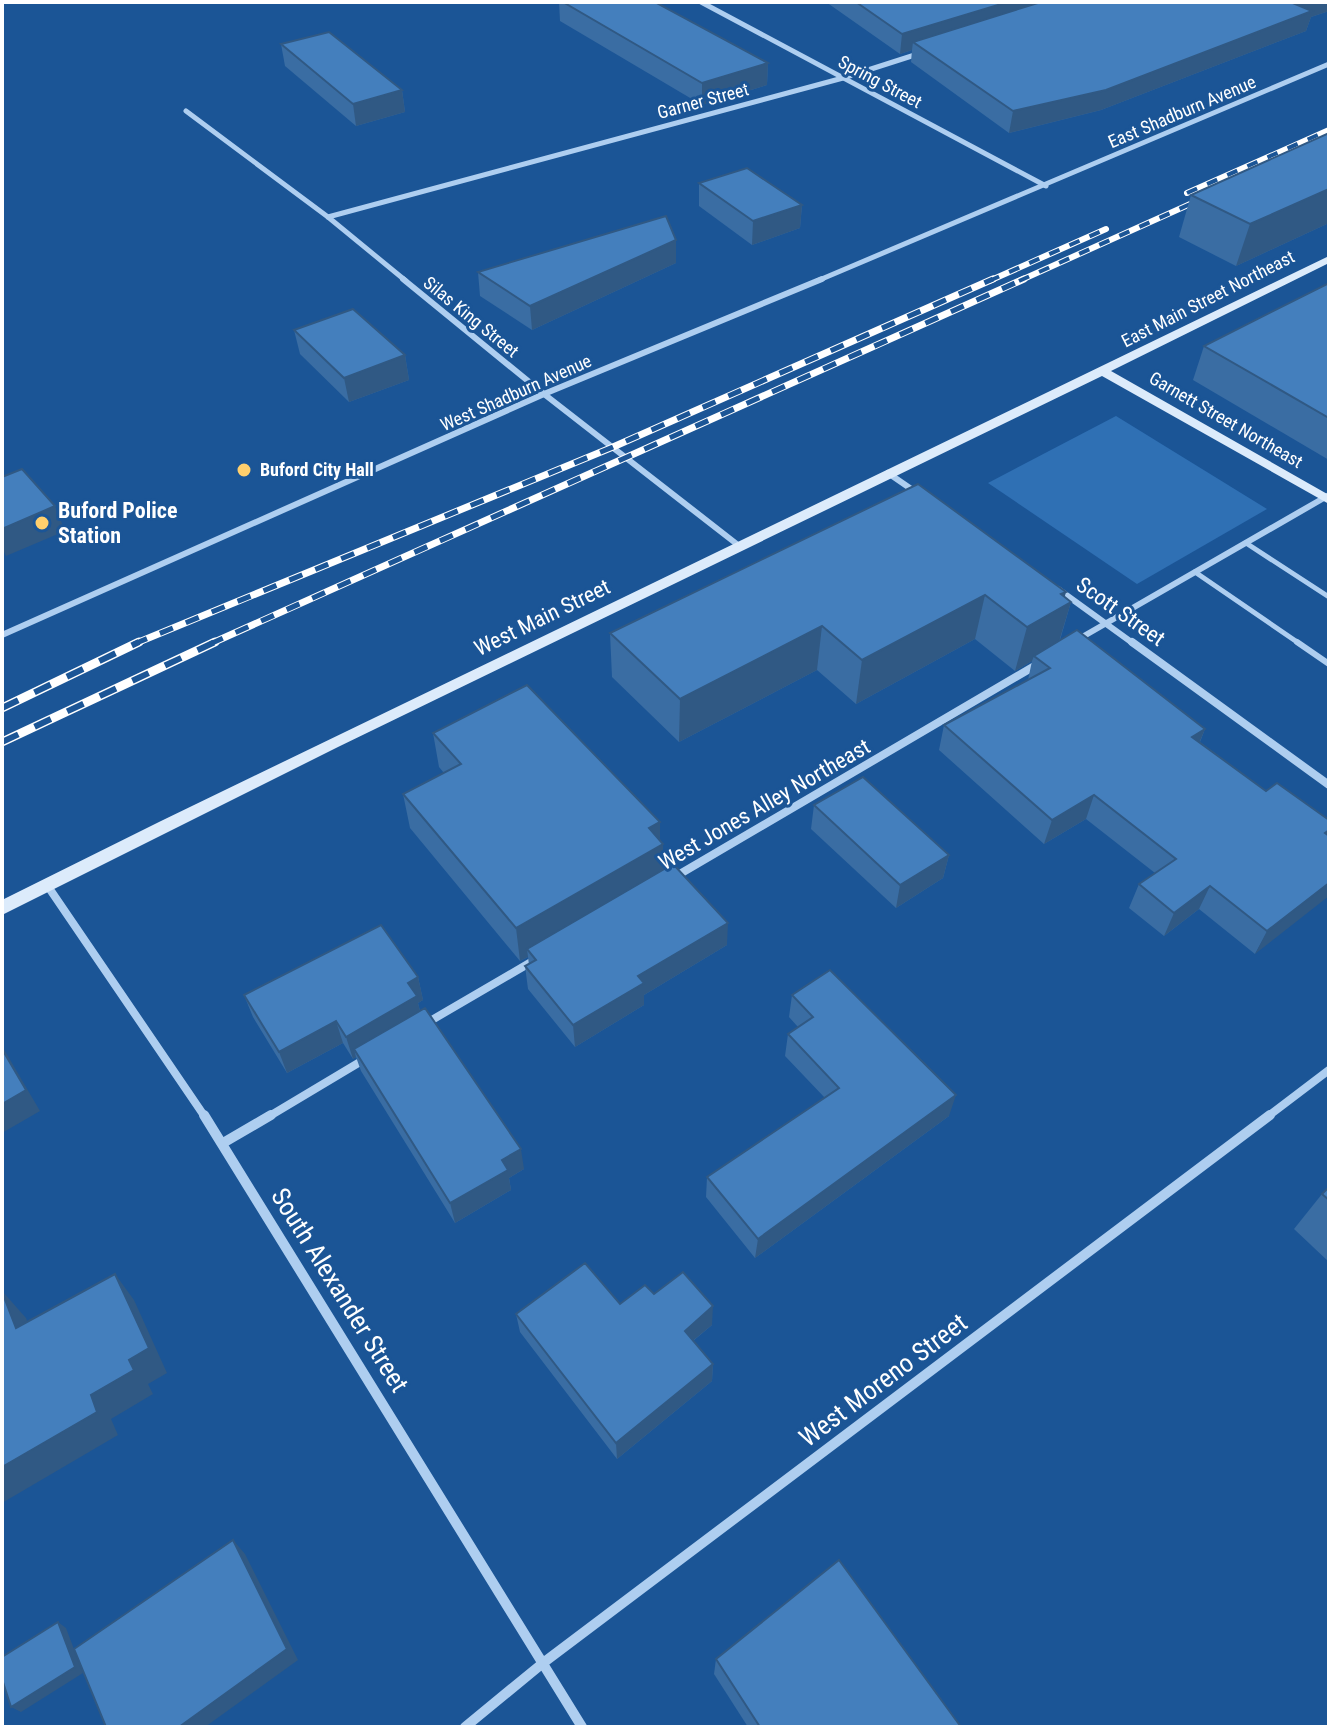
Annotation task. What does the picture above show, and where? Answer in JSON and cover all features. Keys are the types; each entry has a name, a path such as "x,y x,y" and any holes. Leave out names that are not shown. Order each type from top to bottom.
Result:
{"street":[{"name":"Spring Street","path":"701,2 1046,186"},
{"name":"Garner Street","path":"328,217 843,78 933,49"},
{"name":"East Shadburn Avenue","path":"1046,186 1329,64"},
{"name":"Silas King Street","path":"186,111 328,217 544,394 738,545"},
{"name":"West Shadburn Avenue","path":"2,635 544,394 1046,186"},
{"name":"East Main Street Northeast","path":"1104,372 1329,259"},
{"name":"West Main Street","path":"2,908 738,545 1104,372"},
{"name":"Garnett Street Northeast","path":"1104,372 1328,497"},
{"path":"888,473 924,498"},
{"path":"1067,647 1328,497"},
{"name":"Scott Street","path":"1055,587 1329,785"},
{"name":"West Jones Alley Northeast","path":"658,887 1053,655"},
{"name":"South Alexander Street","path":"47,885 223,1143 582,1727"},
{"path":"413,1031 549,951"},
{"path":"223,1143 372,1055"},
{"name":"West Moreno Street","path":"465,1727 543,1663 1329,1070"}],"lane":[{"path":"1246,543 1329,597"},
{"path":"1195,572 1329,664"}],"shaded area":[{"path":"1116,416 1267,509 1137,584 988,483"}],"building":[{"path":"563,2 655,2 768,63 702,83"},
{"path":"856,2 1008,2 902,34"},
{"path":"1041,2 1300,2 1295,4 1312,11 1106,90 1013,111 913,42"},
{"path":"329,32 402,90 353,104 281,44"},
{"path":"1329,133 1329,189 1250,224 1191,195"},
{"path":"747,168 802,205 753,221 699,183"},
{"path":"666,216 676,240 530,306 478,272"},
{"path":"1329,283 1329,418 1204,346"},
{"path":"353,309 405,355 344,378 294,330"},
{"path":"22,469 55,506 2,529 2,477"},
{"path":"918,484 1066,592 1061,594 1071,602 1027,627 985,595 862,660 822,626 680,699 610,633"},
{"path":"1077,630 1205,729 1192,737 1266,791 1277,783 1329,820 1329,830 1325,833 1329,836 1329,883 1267,931 1210,886 1174,913 1139,884 1176,859 1094,795 1052,820 944,725 1050,668 1034,656"},
{"path":"527,685 660,822 649,828 663,844 516,928 403,794 461,764 433,733"},
{"path":"863,777 949,855 900,885 814,805"},
{"path":"673,864 728,923 638,976 644,983 573,1025 525,966 536,960 527,949"},
{"path":"381,925 418,977 408,983 417,996 346,1037 336,1021 279,1052 244,995"},
{"path":"830,970 956,1095 758,1239 707,1177 839,1088 788,1034 813,1017 792,995"},
{"path":"425,1008 521,1149 502,1160 508,1170 450,1203 354,1049"},
{"path":"2,1049 26,1090 2,1104"},
{"path":"1329,1187 1329,1200 1322,1194"},
{"path":"585,1263 620,1304 645,1285 654,1294 683,1272 713,1306 685,1331 713,1364 616,1443 516,1314"},
{"path":"115,1274 149,1348 129,1360 134,1370 91,1395 97,1412 2,1467 2,1292 16,1328"},
{"path":"233,1540 287,1649 179,1727 106,1727 74,1649"},
{"path":"839,1560 961,1727 760,1727 716,1659"},
{"path":"58,1622 75,1667 11,1707 2,1679 2,1657"}],"railway":[{"path":"1187,193 1329,130"},
{"path":"1019,281 1208,196"},
{"path":"989,281 1106,229"},
{"path":"134,644 613,447 993,279"},
{"path":"210,644 1024,279"},
{"path":"2,708 139,642"},
{"path":"2,742 215,642"}],"place":[{"name":"Buford City Hall","path":"244,470"},
{"name":"Buford Police Station","path":"42,523"}]}
